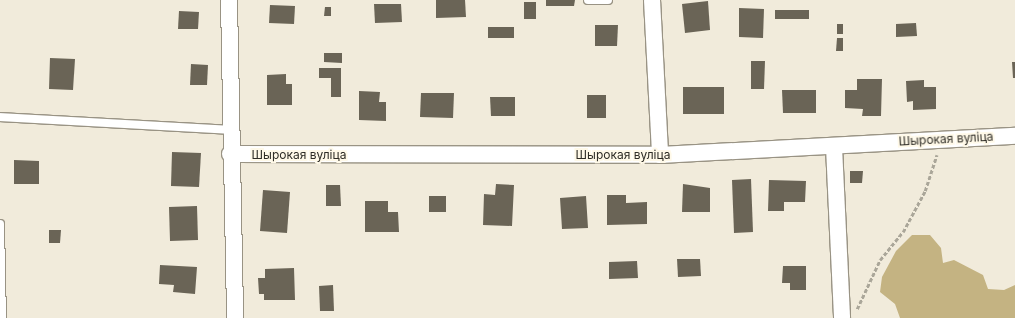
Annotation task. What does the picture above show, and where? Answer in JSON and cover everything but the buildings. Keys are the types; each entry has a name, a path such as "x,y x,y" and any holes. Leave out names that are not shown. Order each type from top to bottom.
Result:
{"street":[{"path":"229,0 230,154 234,318"},
{"path":"652,0 660,155"},
{"name":"Шырокая вуліца","path":"230,154 660,155 834,147 942,138 1015,136"},
{"path":"834,147 849,315"}],"lane":[{"path":"588,0 608,0"},
{"path":"0,117 230,130"},
{"path":"0,224 2,318"}],"path":[{"path":"849,315 880,260 903,232 925,191 942,138"}],"shaded area":[{"path":"912,235 930,235 941,248 943,263 954,260 983,275 988,289 1004,290 1015,285 1015,318 900,318 895,304 880,292 882,277 896,251"}]}
